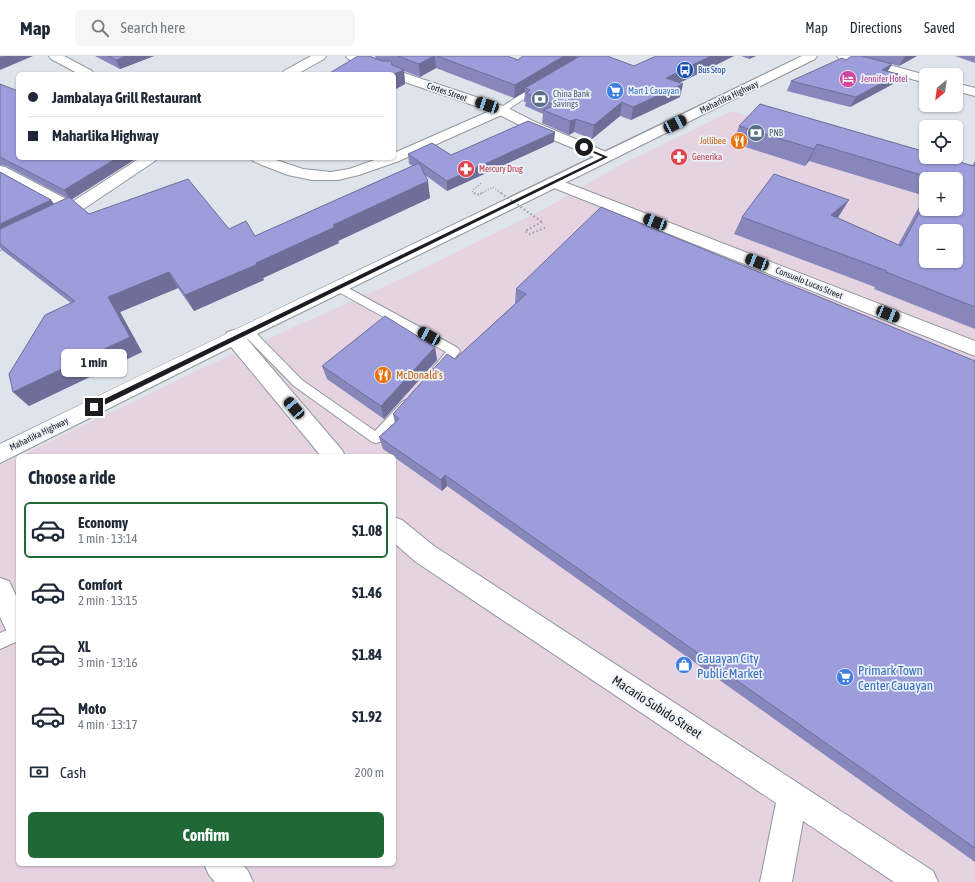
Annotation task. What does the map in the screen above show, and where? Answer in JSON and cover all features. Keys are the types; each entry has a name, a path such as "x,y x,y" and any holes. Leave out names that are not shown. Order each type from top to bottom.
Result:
{"street":[{"path":"55,56 84,72"},
{"path":"292,72 320,56"},
{"name":"Cortes Street","path":"352,56 391,72"},
{"name":"Maharlika Highway","path":"0,454 241,334 554,183 811,56"},
{"path":"843,56 919,77"},
{"name":"Cortes Street","path":"396,74 501,110 530,125 606,157"},
{"path":"963,89 975,92"},
{"path":"396,155 501,110"},
{"path":"0,245 73,209 147,160"},
{"path":"262,160 278,167 298,173 332,177 383,160"},
{"path":"0,170 73,209"},
{"name":"Consuelo Lucas Street","path":"554,183 975,349"},
{"path":"241,334 332,454"},
{"name":"Macario Subido Street","path":"396,530 425,554 922,882"},
{"path":"0,590 16,623"},
{"path":"776,882 793,796"},
{"path":"222,866 237,882"}],"lane":[{"path":"501,110 545,83"},
{"path":"339,287 454,351 434,374"},
{"path":"241,334 298,383 376,438 413,397"},
{"path":"0,641 16,634"}],"path":[{"path":"480,183 472,191 477,195 493,187 542,222 525,231 530,234 547,227"}],"shaded area":[{"name":"Cauayan City Public Market","path":"732,111 935,172 919,172 919,216 963,216 963,180 975,184 975,882 0,882 0,465 16,458 16,866 396,866 396,454 24,454 207,366 412,274 548,207 624,163"}],"building":[{"path":"108,56 127,56 116,60"},
{"path":"358,56 369,56 382,61 391,61 392,65 404,70 396,73 331,72"},
{"path":"398,56 434,56 419,64"},
{"path":"437,56 507,56 518,60 523,56 564,56 515,85"},
{"path":"580,56 607,56 634,66 656,56 711,56 666,78 683,84 633,107 622,102 594,125 576,119 570,121 543,110 555,105 526,93 530,90 525,88"},
{"path":"852,56 862,56 892,64 882,70 898,74 856,97 791,81 842,58 846,60"},
{"path":"0,84 16,90 16,160 114,160 64,190 0,157"},
{"path":"760,104 919,150 919,164 963,163 973,166 975,162 975,307 886,272 887,271 742,217 774,174 849,200 831,215 901,246 919,213 919,216 963,216 963,172 919,172 919,174 817,144 814,149 739,126"},
{"path":"528,121 555,132 447,181 408,154 432,143 451,155"},
{"path":"419,163 428,181 333,225 335,227 256,263 258,264 185,295 169,272 108,297 130,337 13,392 9,374 45,315 75,301 0,244 0,229 69,197 89,214 188,179 229,229 246,221 255,236"},
{"path":"0,172 51,200 0,224"},
{"name":"Primark Town Center Cauayan","path":"601,207 975,361 975,848 445,475 441,480 379,437 399,419 393,414 447,354 455,359 526,294 516,289"},
{"path":"385,316 435,347 381,406 322,366"}],"place":[{"name":"Bus Stop","path":"685,70"},
{"name":"Jennifer Hotel","path":"848,79"},
{"name":"Mart 1 Cauayan","path":"615,91"},
{"name":"China Bank Savings","path":"540,99"},
{"name":"PNB","path":"756,133"},
{"name":"Jollibee","path":"739,141"},
{"name":"Generika","path":"679,157"},
{"name":"Mercury Drug","path":"466,169"},
{"name":"McDonald's","path":"383,375"},
{"name":"Cauayan City Public Market","path":"684,665"},
{"name":"Primark Town Center Cauayan","path":"845,677"}],"route":[{"path":"94,407 234,337 606,157 584,147"}]}
